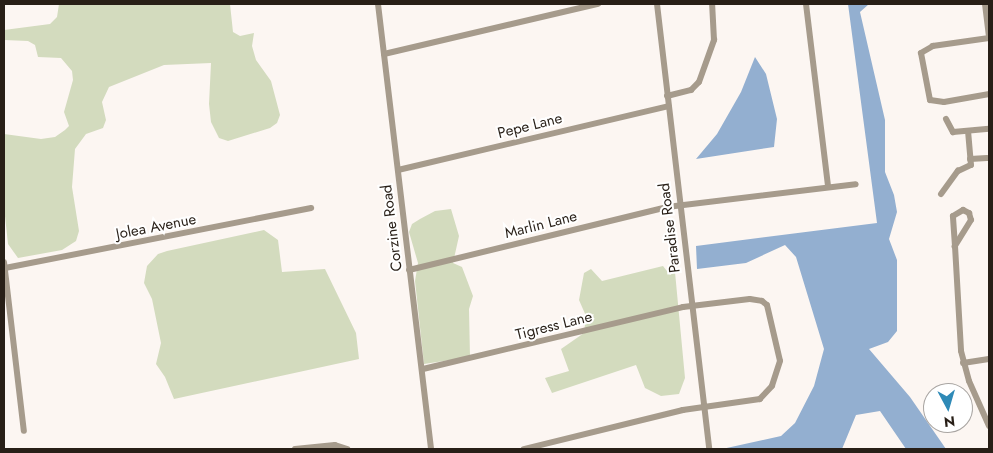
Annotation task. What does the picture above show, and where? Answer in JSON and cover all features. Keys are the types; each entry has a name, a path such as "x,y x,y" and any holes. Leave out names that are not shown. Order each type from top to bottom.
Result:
{"street":[{"name":"Corzine Road","path":"378,4 409,270 423,369 431,449"},
{"path":"384,54 598,4"},
{"name":"Paradise Road","path":"657,4 709,449"},
{"path":"667,96 691,90 699,82 713,48 712,4"},
{"path":"806,4 828,187"},
{"path":"986,4 989,36 933,46 921,53 930,100 944,102 989,94"},
{"name":"Pepe Lane","path":"398,170 669,106"},
{"path":"946,119 953,132 989,129"},
{"path":"940,194 958,171 971,165 968,131"},
{"path":"970,159 987,158"},
{"name":"Marlin Lane","path":"409,270 680,205 856,184"},
{"name":"Jolea Avenue","path":"4,265 311,208"},
{"path":"955,246 971,220 969,213 963,210 953,216 955,246 963,363 989,426"},
{"path":"4,265 24,431"},
{"name":"Tigress Lane","path":"423,369 692,306 762,301 770,311 780,355 778,373 765,396 748,402 704,407"},
{"path":"963,363 989,359"},
{"path":"524,449 704,407"},
{"path":"295,449 335,445 347,449"}],"green space":[{"path":"59,4 230,4 233,32 240,36 254,33 252,46 256,60 271,81 280,115 277,123 270,128 228,141 219,138 211,122 209,104 211,63 164,65 109,87 102,102 106,120 103,128 86,134 75,149 72,187 79,231 76,241 62,250 18,258 8,244 4,207 4,134 41,139 55,137 65,130 69,126 64,112 73,80 72,71 61,58 38,57 35,45 28,41 4,40 4,30 50,24 57,17"},
{"path":"451,209 459,236 453,263 462,267 473,296 469,309 470,357 424,364 415,281 418,263 409,232 412,224 420,219 435,211"},
{"path":"264,230 278,240 282,272 325,269 356,333 359,359 174,399 165,377 156,364 161,343 152,299 144,283 147,266 158,254 167,251"},
{"path":"663,266 670,275 675,272 685,378 679,394 661,396 645,388 636,365 552,393 545,378 569,371 561,349 584,333 586,316 579,300 584,273 591,269 602,281"}],"water":[{"path":"848,4 869,4 860,12 885,120 885,172 894,195 897,212 889,239 897,260 897,331 888,342 869,349 910,397 923,416 923,433 935,433 946,449 906,449 880,411 856,415 842,449 722,449 781,436 795,423 814,386 824,349 796,257 785,245 746,263 697,269 696,246 877,223"},
{"path":"755,57 766,74 777,119 774,147 696,159 717,134 741,92"}]}
